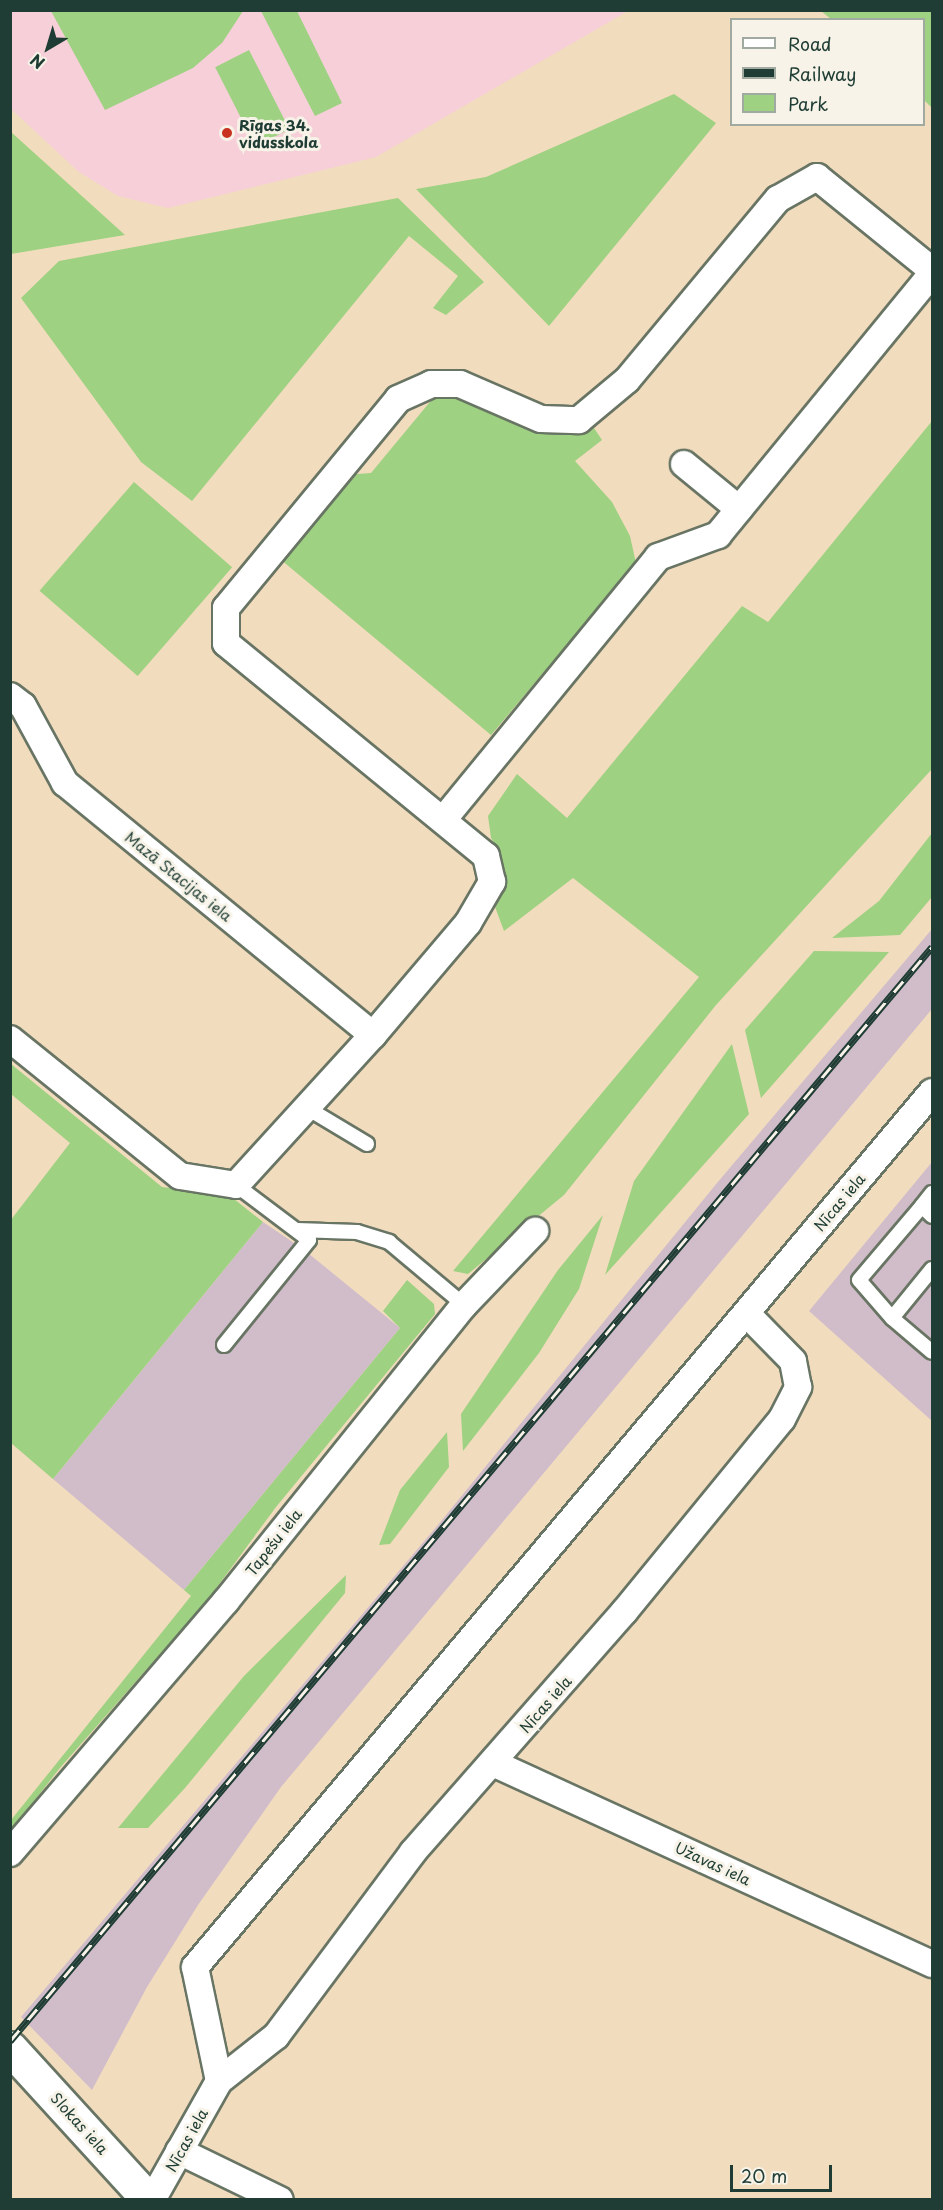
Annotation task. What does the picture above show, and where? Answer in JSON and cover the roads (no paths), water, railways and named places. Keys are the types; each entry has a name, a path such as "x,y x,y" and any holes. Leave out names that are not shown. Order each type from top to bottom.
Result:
{"street":[{"path":"10,1039 180,1176 236,1185 373,1035 468,923 492,882 486,856 226,643 225,608 398,399 431,384 460,384 542,419 579,420 627,380 778,199 817,177 933,272 718,536 658,557 443,820"},
{"path":"684,464 739,509"},
{"name":"Mazā Stacijas iela","path":"10,696 22,706 64,783 373,1035"},
{"name":"Nīcas iela","path":"219,2081 195,1967 933,1092"},
{"name":"Tapešu iela","path":"10,1853 226,1601 464,1305 535,1231"},
{"name":"Nīcas iela","path":"151,2199 219,2081 276,2036 413,1852 494,1763 782,1419 798,1387 793,1361 746,1313"},
{"name":"Užavas iela","path":"494,1763 933,1964"},
{"name":"Slokas iela","path":"10,2048 151,2199"},
{"path":"179,2151 280,2199"}],"lane":[{"path":"307,1108 367,1144"},
{"path":"224,1345 309,1240 236,1185"},
{"path":"933,1193 859,1280 892,1318 933,1352"},
{"path":"922,1206 933,1216"},
{"path":"297,1230 357,1232 389,1242 464,1305"},
{"path":"892,1318 933,1269"}],"railway":[{"path":"10,2041 932,947"}],"place":[{"name":"Rīgas 34. vidusskola","path":"227,133"}]}
